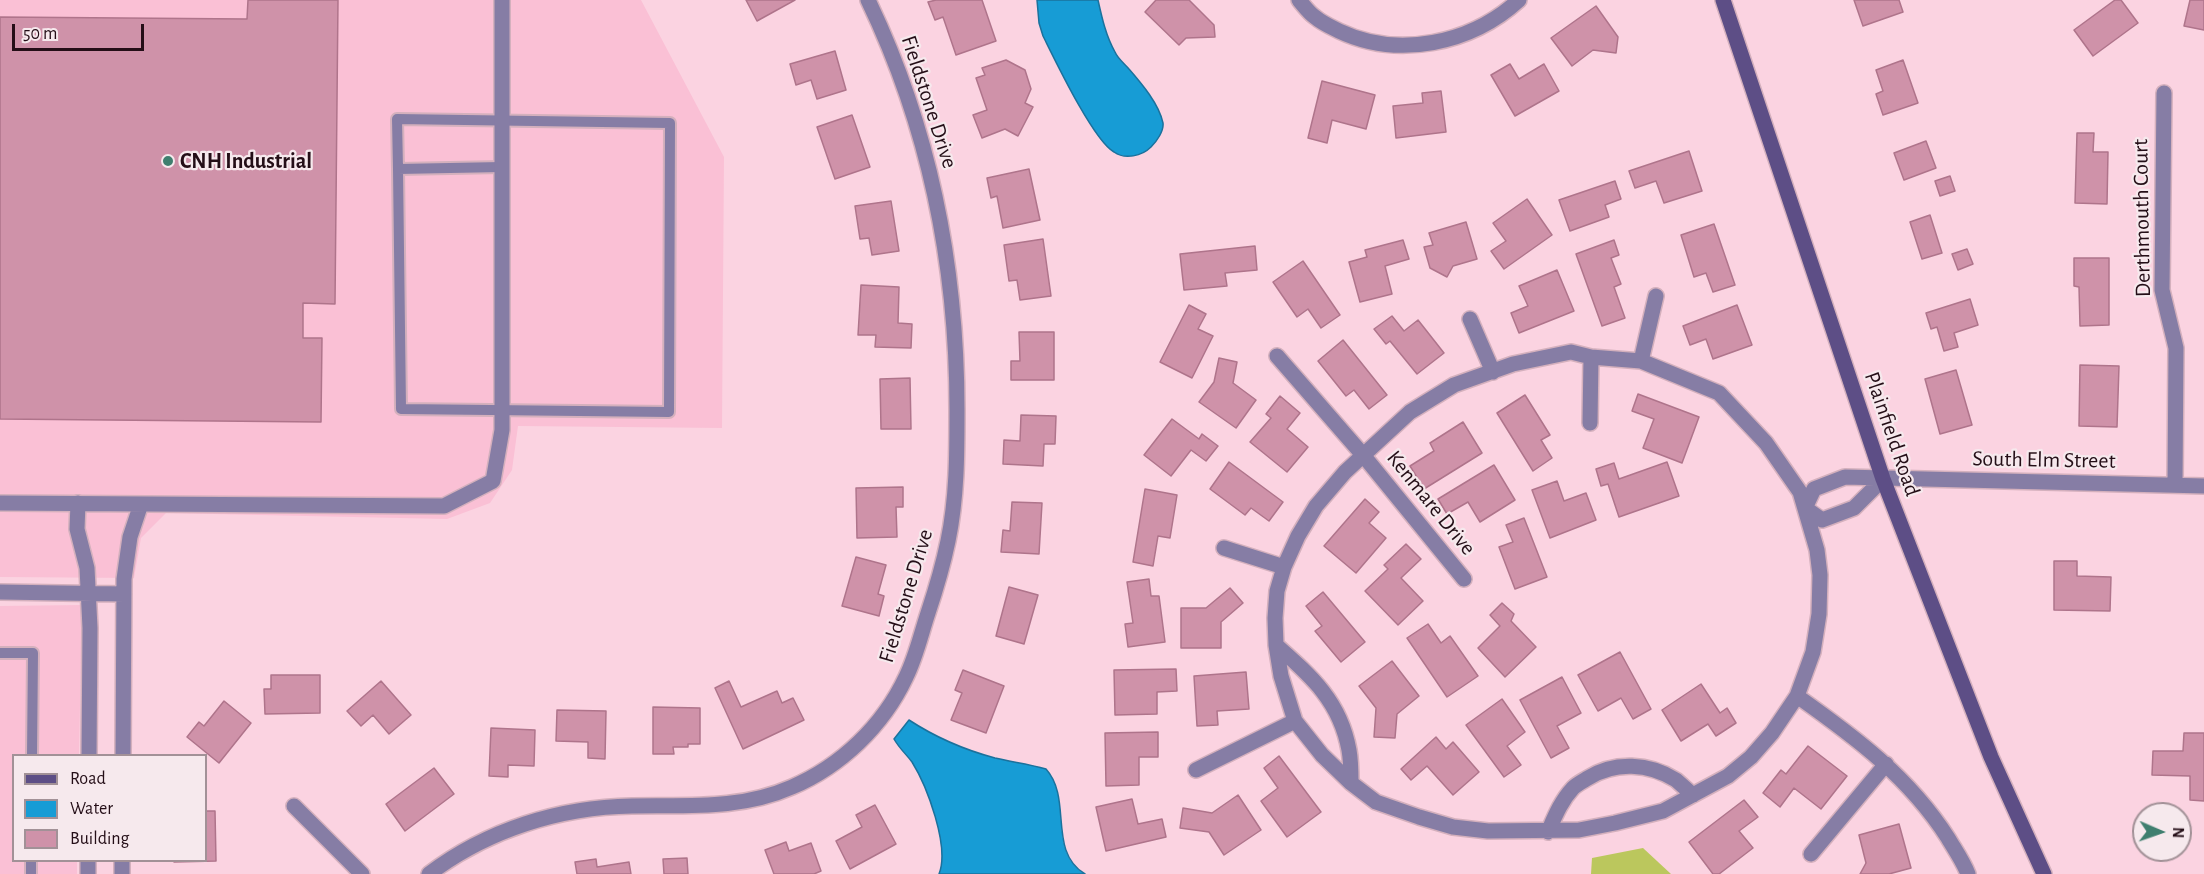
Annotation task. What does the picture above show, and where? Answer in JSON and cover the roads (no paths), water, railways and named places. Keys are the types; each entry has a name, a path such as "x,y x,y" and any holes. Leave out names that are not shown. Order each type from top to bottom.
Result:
{"main road":[{"name":"Plainfield Road","path":"1723,0 1883,480 1991,757 2044,874"}],"street":[{"path":"0,503 444,506 493,481 502,430 502,0"},
{"name":"Fieldstone Drive","path":"429,874 488,838 543,818 604,807 724,805 768,796 793,787 816,775 855,748 883,715 905,679 914,659 940,575 952,518 957,462 957,364 952,290 941,221 927,158 898,70 868,0"},
{"path":"1299,0 1313,16 1352,37 1380,44 1402,46 1426,44 1465,34 1519,0"},
{"name":"Derthmouth Court","path":"2164,93 2162,290 2176,348 2175,485"},
{"path":"1641,361 1656,296"},
{"path":"1470,319 1493,372"},
{"name":"Kenmare Drive","path":"1571,352 1591,357 1641,361 1719,393 1766,443 1800,492 1817,550 1820,575 1819,614 1813,652 1797,696 1772,733 1728,776 1663,811 1579,831 1488,831 1453,827 1376,802 1351,783 1322,755 1295,721 1281,676 1276,645 1277,591 1284,567 1298,536 1316,506 1345,472 1410,412 1454,385 1513,364 1571,352"},
{"name":"Kenmare Drive","path":"1277,356 1363,455 1464,579"},
{"path":"1590,423 1591,357"},
{"path":"1845,477 1883,480 1854,508 1822,520 1805,508 1814,489 1845,477"},
{"name":"South Elm Street","path":"1883,480 2204,486"},
{"path":"78,503 77,529 87,568 90,628 89,754"},
{"path":"123,754 126,561 130,537 141,504"},
{"path":"1224,548 1284,567"},
{"path":"0,592 124,594"},
{"path":"1276,645 1304,669 1324,691 1340,720 1349,750 1351,783"},
{"path":"1797,696 1851,734 1886,764 1921,801 1942,829 1965,865 1968,874"},
{"path":"1196,770 1295,721"},
{"path":"1811,854 1886,764"},
{"path":"1548,832 1557,811 1574,786 1599,772 1618,766 1642,767 1662,774 1676,780 1694,795"},
{"path":"294,806 362,874"}],"lane":[{"path":"397,118 502,119 670,123 669,412 401,409 397,118"},
{"path":"398,169 502,167"},
{"path":"0,653 33,653 32,754"}],"water":[{"path":"1037,0 1098,0 1116,55 1144,88 1161,116 1163,126 1161,133 1156,142 1147,150 1138,155 1123,156 1105,145 1085,116 1043,36 1039,23"},
{"path":"909,720 950,742 973,751 1046,769 1054,781 1058,795 1063,839 1067,852 1074,864 1085,874 939,874 942,848 930,801 912,762 894,739"}],"place":[{"name":"CNH Industrial","path":"168,161"}]}
